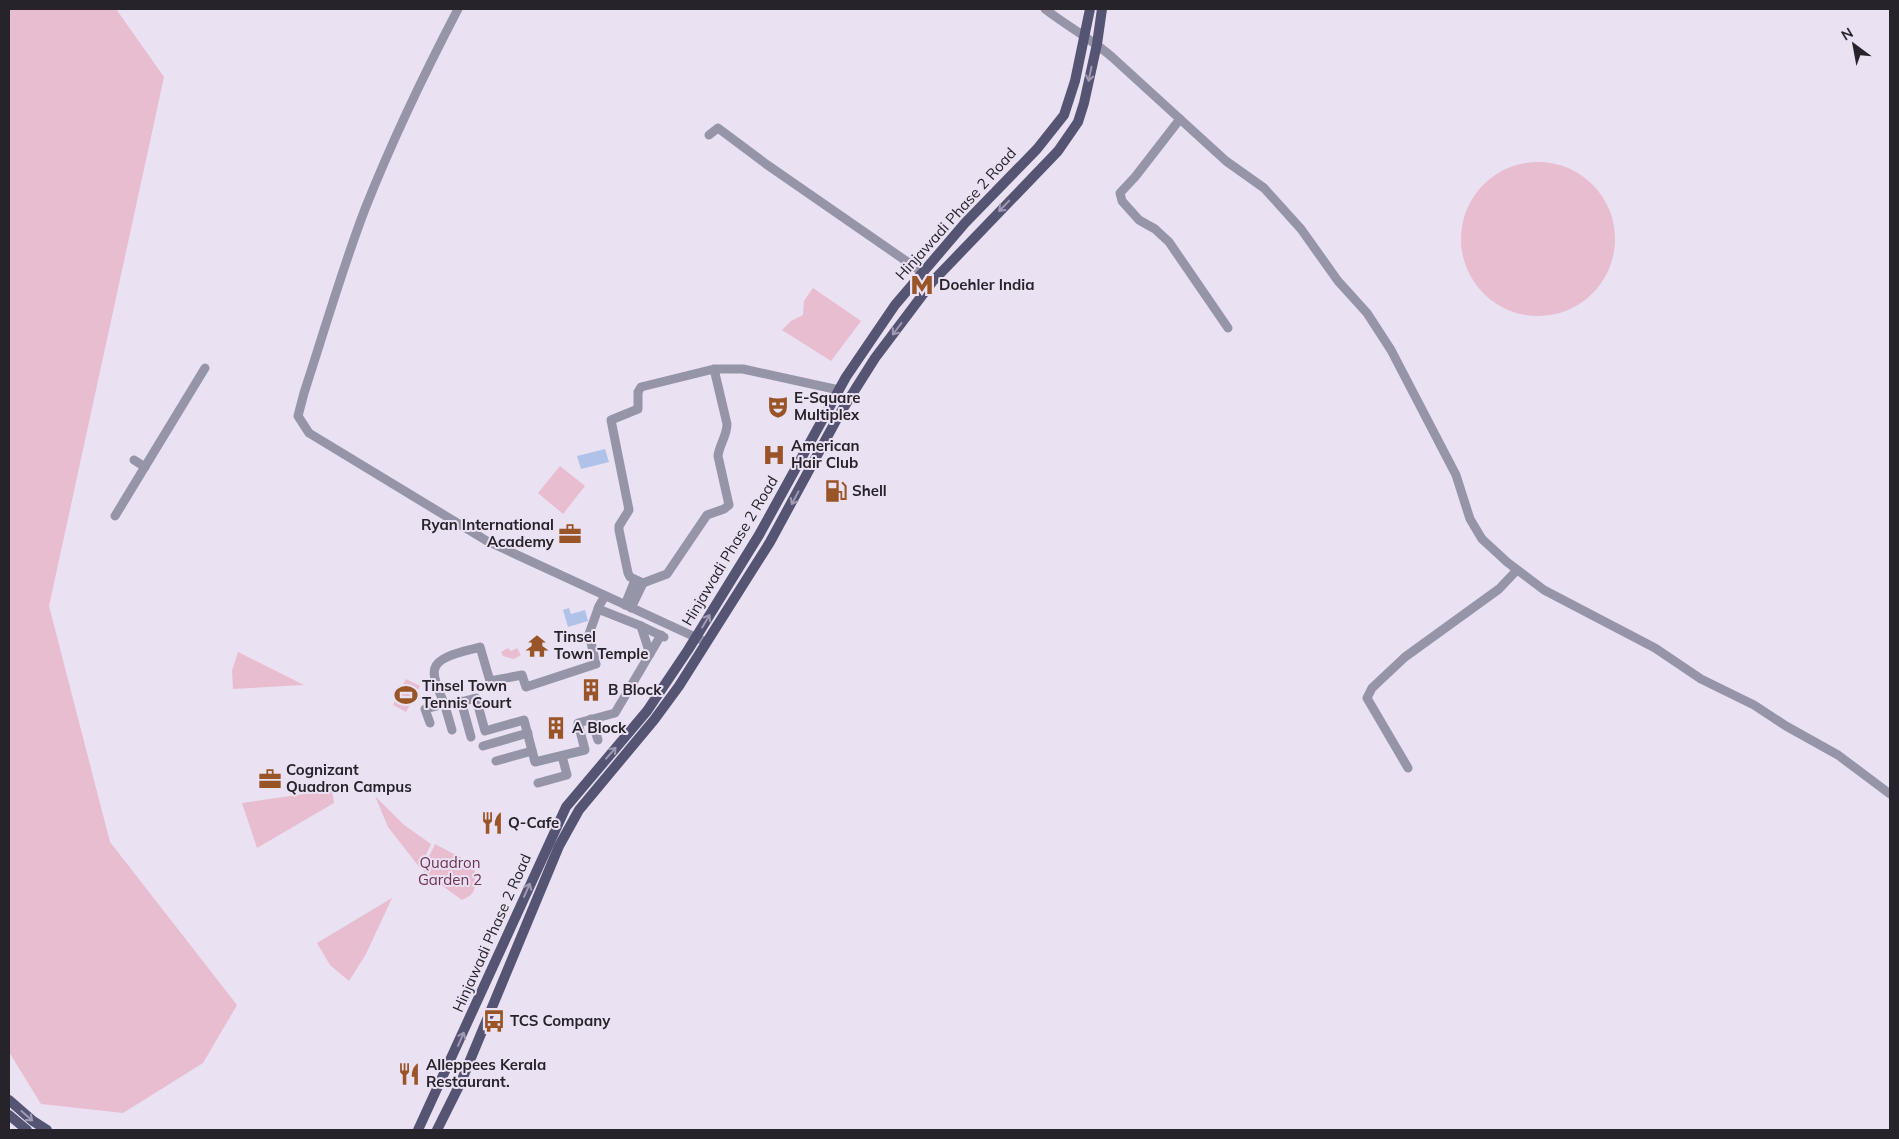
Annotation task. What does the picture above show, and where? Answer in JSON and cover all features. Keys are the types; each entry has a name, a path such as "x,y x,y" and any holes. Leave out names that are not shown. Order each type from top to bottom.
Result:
{"main road":[{"name":"Hinjawadi Phase 2 Road","path":"418,1130 457,1049 560,818 572,798 647,711 696,638 759,535 839,390 875,334 922,272 979,208 1037,149 1060,120 1070,99 1090,9"},
{"name":"Hinjawadi Phase 2 Road","path":"437,1130 461,1082 568,828 591,795 665,705 779,527 857,384 933,281 1052,158 1078,122 1097,44 1102,9"},
{"path":"922,272 933,281"},
{"path":"9,1100 33,1121 47,1130"},
{"path":"9,1115 27,1130"}],"street":[{"path":"458,9 428,66 364,210 298,416 310,433 487,541 706,642"},
{"path":"1045,9 1097,44 1226,161 1264,188 1301,229 1338,280 1367,313 1391,350 1456,476 1470,519 1482,539 1517,570 1544,590 1655,648 1701,679 1754,705 1786,726 1838,755 1890,794"},
{"path":"1180,120 1120,193 1122,201 1139,220 1155,229 1169,242 1228,328"},
{"path":"709,135 718,128 766,164 922,272"},
{"path":"115,516 206,368"},
{"path":"639,581 628,573 619,530 619,526 629,510 611,419 638,409 638,392 641,387 714,369 743,369 839,390"},
{"path":"639,581 667,574 707,514 724,510 729,505 718,456 727,424 714,369"},
{"path":"134,460 145,467"},
{"path":"1408,768 1367,698 1372,688 1405,657 1499,589 1517,570"},
{"path":"628,606 639,581"},
{"path":"452,730 435,677 435,668 442,658 480,647 490,681 522,674 526,687 596,664 588,634 605,596"},
{"path":"430,723 425,709 476,698 485,731 524,720 535,762 585,750 578,723 615,713 662,636 598,609"},
{"path":"641,626 650,654"},
{"path":"461,701 471,737"},
{"path":"592,719 598,740"},
{"path":"483,746 528,733"},
{"path":"496,761 532,751"},
{"path":"538,783 567,775 562,756"}],"green space":[{"path":"9,9 116,9 164,77 49,606 110,842 237,1005 203,1063 123,1113 41,1104 9,1052"},
{"path":"1538,162 1568,167 1593,184 1610,209 1615,239 1610,269 1593,294 1568,311 1538,316 1508,311 1483,294 1466,269 1461,239 1466,209 1483,184 1508,167"},
{"path":"813,288 861,321 831,361 782,330 791,321 803,315 804,301"},
{"path":"560,466 585,486 563,514 538,493"},
{"path":"508,648 511,651 517,648 521,655 514,659 503,656 501,652"},
{"path":"238,652 304,685 233,689 232,671"},
{"name":"Tinsel Town Tennis Court","path":"406,679 420,686 406,712 393,705"},
{"path":"332,790 334,803 257,848 242,803"},
{"path":"375,796 404,825 431,844 420,868 388,827"},
{"name":"Quadron Garden 2","path":"435,844 473,867 475,886 472,894 468,897 462,900 426,874 423,869"},
{"path":"392,898 366,954 349,981 330,965 317,943"}],"water":[{"path":"605,449 609,462 581,469 577,456"},
{"path":"569,608 571,614 585,610 588,621 568,627 563,610"}],"place":[{"name":"Doehler India","path":"922,285"},
{"name":"E-Square Multiplex","path":"778,407"},
{"name":"American Hair Club","path":"774,455"},
{"name":"Shell","path":"836,491"},
{"name":"Ryan International Academy","path":"570,534"},
{"name":"Tinsel Town Temple","path":"537,646"},
{"name":"B Block","path":"591,690"},
{"name":"Tinsel Town Tennis Court","path":"406,695"},
{"name":"A Block","path":"556,728"},
{"name":"Cognizant Quadron Campus","path":"270,779"},
{"name":"Q-Cafe","path":"492,823"},
{"name":"TCS Company","path":"494,1021"},
{"name":"Alleppees Kerala Restaurant.","path":"409,1074"}]}
